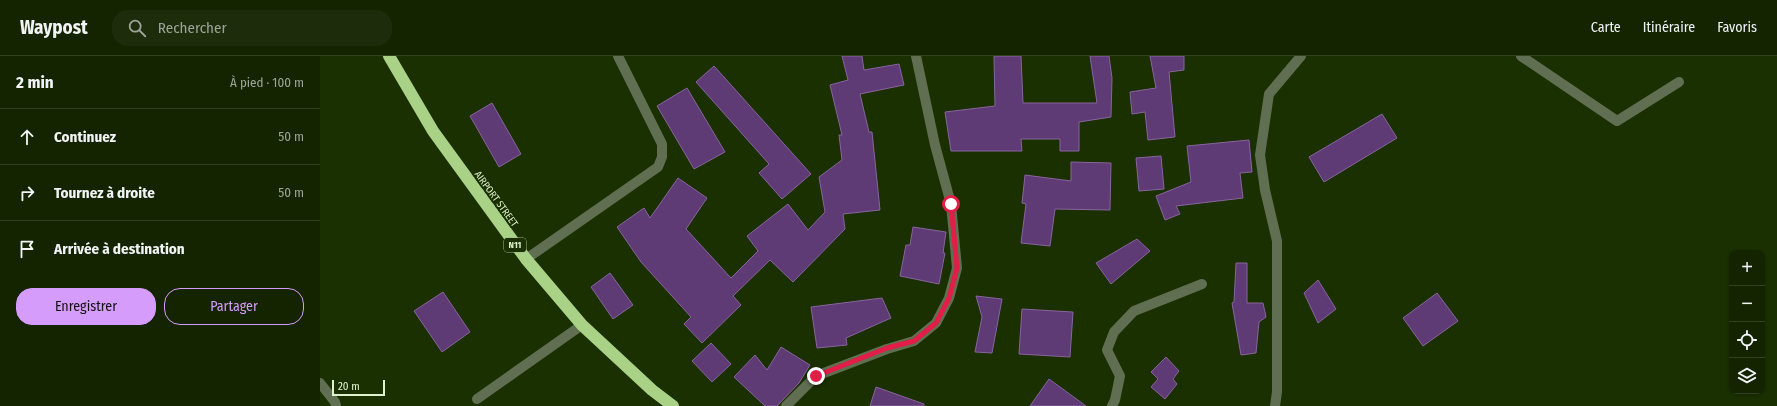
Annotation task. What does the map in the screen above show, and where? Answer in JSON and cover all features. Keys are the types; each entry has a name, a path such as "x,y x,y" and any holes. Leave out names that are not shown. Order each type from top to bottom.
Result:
{"highway":[{"name":"AIRPORT STREET","path":"389,56 433,132 526,259 582,325 652,390 673,406"}],"street":[{"path":"526,259 658,167 662,157 662,144 618,56"},
{"path":"786,406 816,376 887,348 914,341 936,323 949,298 957,268 951,204 935,145 916,56"},
{"path":"1275,406 1277,392 1277,241 1265,190 1260,156 1269,94 1301,56"},
{"path":"1521,56 1617,121 1679,82"},
{"path":"1112,406 1115,400 1120,376 1107,350 1114,332 1134,311 1202,284"},
{"path":"476,399 582,325"},
{"path":"320,383 335,402 336,406"}],"building":[{"path":"842,56 862,56 864,70 899,64 904,85 860,94 869,132 872,132 880,210 843,214 845,229 793,282 770,260 733,296 741,305 702,343 684,324 691,317 641,262 617,227 644,208 650,218 678,178 707,198 686,229 731,278 758,251 747,236 788,204 808,230 825,212 819,177 842,160 839,135 842,135 830,85 848,80"},
{"path":"994,56 1021,56 1023,103 1097,103 1090,56 1109,56 1112,78 1111,117 1079,122 1079,151 1060,151 1060,139 1021,139 1022,151 951,151 945,112 995,106"},
{"path":"1150,56 1184,56 1184,70 1169,72 1175,137 1148,140 1145,112 1132,114 1130,92 1156,88"},
{"path":"714,66 811,174 782,199 759,173 769,164 696,82"},
{"path":"687,88 725,152 694,169 657,106"},
{"path":"492,103 521,154 499,167 470,116"},
{"path":"1382,114 1397,138 1324,182 1309,157"},
{"path":"1249,140 1252,172 1240,173 1243,198 1176,206 1180,214 1165,220 1156,196 1191,182 1187,146"},
{"path":"1161,156 1164,189 1139,191 1136,158"},
{"path":"1071,162 1111,163 1110,210 1055,209 1050,246 1021,243 1026,204 1022,203 1025,175 1071,181"},
{"path":"913,227 946,232 943,253 945,253 939,284 900,276 906,245 910,245"},
{"path":"1137,239 1150,251 1111,284 1096,263"},
{"path":"1236,263 1247,263 1247,303 1263,303 1266,317 1259,322 1256,353 1241,355 1232,303 1234,302"},
{"path":"610,273 633,305 613,319 591,287"},
{"path":"1318,280 1336,309 1318,323 1304,293"},
{"path":"443,292 470,332 442,352 414,311"},
{"path":"1437,293 1458,321 1423,346 1403,318"},
{"path":"976,296 1002,299 992,353 975,352 982,317"},
{"path":"882,298 891,318 846,338 847,345 817,348 811,307"},
{"path":"1022,309 1073,312 1070,357 1019,354"},
{"path":"711,343 731,364 712,382 692,361"},
{"path":"781,347 810,365 799,383 777,406 765,406 734,377 755,355 767,370"},
{"path":"1166,357 1179,371 1173,379 1177,384 1165,399 1151,387 1158,379 1151,372"},
{"path":"1049,379 1086,406 1030,406"},
{"path":"876,387 924,404 924,406 870,406"}],"route":[{"path":"816,376 887,348 914,341 936,323 949,298 957,268 951,204"}]}
